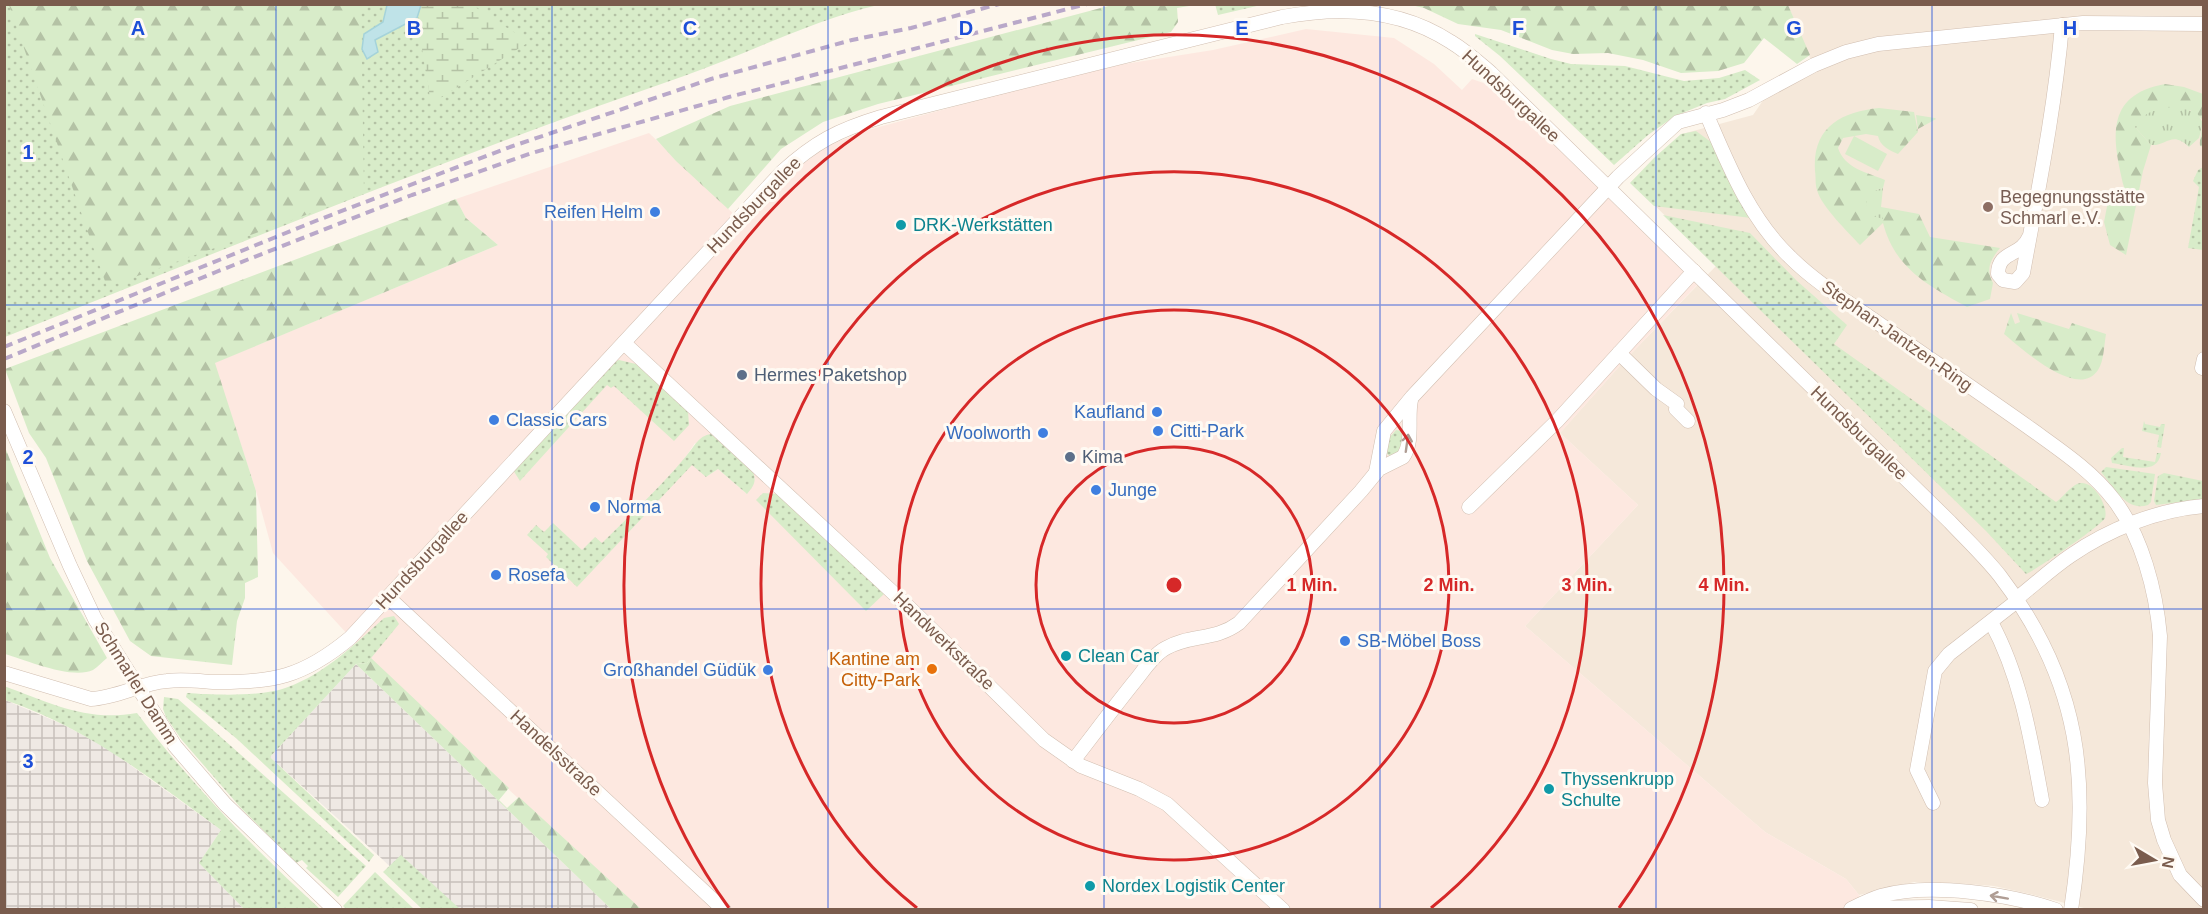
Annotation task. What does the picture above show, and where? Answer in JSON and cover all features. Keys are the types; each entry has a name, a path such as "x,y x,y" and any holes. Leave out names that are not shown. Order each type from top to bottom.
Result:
{"street":[{"name":"Hundsburgallee","path":"4,673 91,699 102,699 137,686 167,681 260,681 299,672 322,660 350,638 782,172 800,156 834,133 881,117 1306,12 1345,10 1366,12 1414,23 1451,41 1491,73 1950,522 1999,576 2017,600 2043,643 2067,703 2076,740 2081,787 2081,822 2071,909"},
{"path":"1376,472 1384,431 1412,397 1608,188 1678,122 1706,113 1723,111 1749,100 1814,65 1846,52 1878,44 2062,25 2119,22 2204,24"},
{"path":"2029,237 2058,77 2062,25"},
{"name":"Stephan-Jantzen-Ring","path":"1706,113 1735,181 1763,225 1791,259 1839,296 2064,453 2106,489 2116,502 2151,578 2158,614 2160,636 2156,783 2158,820 2164,840 2180,875 2204,900"},
{"path":"1469,507 1557,422 1694,272"},
{"name":"Handwerkstraße","path":"624,343 910,607 1020,718 1051,746 1091,771 1154,795 1167,804 1283,909"},
{"path":"1619,354 1656,389 1677,404 1676,409 1688,420"},
{"path":"1073,761 1143,671 1163,649 1180,640 1218,635 1239,623 1376,472 1385,465 1399,460 1406,452 1412,397"},
{"name":"Schmarler Damm","path":"4,411 90,609 175,746 225,804 335,909"},
{"path":"1933,803 1917,770 1935,671 1949,654 2072,554 2128,524 2163,513 2204,506"},
{"name":"Handelsstraße","path":"388,597 724,909"},
{"path":"1991,622 2023,702 2042,800"},
{"path":"1849,909 1881,896 1911,890 1987,895 2056,909"},
{"path":"1849,909 1929,907 1971,909"}],"shaded area":[{"path":"1788,5 2203,5 2203,909 2088,909 1994,886 1955,883 1914,882 1859,895 1846,879 1765,832 1525,626 1638,505 1560,433 1625,360 1716,266 1631,182 1682,134 1753,115 1773,86 1813,65"},
{"path":"1306,29 1394,38 1434,64 1462,90 1472,79 1495,87 1697,285 1625,360 1560,433 1638,505 1525,626 1765,832 1846,879 1859,895 1865,909 636,909 371,660 273,553 256,491 214,363 498,245 466,218 456,199 649,133 742,222 790,173 829,145 868,130 1093,69 1213,50","holes":["695,443 750,469 755,478 747,494 718,469 706,477 685,458"]},
{"path":"356,664 611,909 434,909 270,757"},
{"path":"5,700 62,724 105,747 221,830 199,863 244,909 5,910"}],"green space":[{"path":"1215,4 1261,4 1261,5 1218,15"},
{"path":"5,5 878,5 804,28 708,67 513,137 5,337"},
{"path":"9,5 361,5 364,194 107,287"},
{"path":"421,5 472,5 529,42 431,104 417,18"},
{"path":"1112,5 1195,5 1177,8 1178,22 1171,32 878,104 823,122 781,149 728,209 676,161 656,139 730,106"},
{"path":"1411,5 1788,5 1810,55 1797,64 1764,38 1744,63 1718,71 1681,73 1643,60 1608,53 1573,54 1552,50 1501,30 1458,24 1424,8"},
{"path":"1475,34 1571,64 1625,66 1684,81 1719,78 1745,70 1760,80 1725,99 1707,103 1675,116 1648,135 1614,165"},
{"path":"2165,84 2184,87 2203,94 2203,147 2200,146 2202,119 2190,110 2135,127 2151,145 2143,171 2126,255 2110,245 2104,222 2110,191 2124,187 2117,153 2117,122 2122,109 2131,98 2145,90"},
{"path":"2184,106 2197,113 2203,123 2199,138 2189,147 2174,139 2151,145 2135,127 2144,116 2156,110"},
{"path":"1879,108 1914,112 1918,132 1898,154 1883,145 1878,136 1866,134 1843,138 1838,148 1841,155 1857,169 1885,180 1883,188 1876,190 1881,207 1919,214 1930,237 2000,248 1989,269 1993,283 1990,299 1967,307 1927,283 1905,264 1888,239 1883,223 1860,245 1824,204 1816,185 1815,156 1818,143 1832,124 1841,118"},
{"path":"1916,115 1935,118 1936,119 1918,129"},
{"path":"1696,131 1711,142 1751,218 1654,206 1630,183 1681,134"},
{"path":"1854,136 1887,154 1878,171 1845,154"},
{"path":"2203,167 2203,250 2188,248 2199,187 2193,181 2198,170"},
{"path":"1883,188 1881,207 1883,219 1870,215 1867,202 1870,194"},
{"path":"456,199 466,218 498,245 215,363 256,491 258,577 245,583 245,598 237,621 232,665 151,656 130,641 87,561 46,458 29,433 5,369"},
{"path":"1663,215 1750,233 1797,281 1847,325 1834,344 2056,502 2077,484 2088,485 2102,500 2106,513 2105,518 2068,547 2026,574 1986,531"},
{"path":"2011,313 2015,324 2020,322 2017,313 2069,329 2072,323 2106,334 2103,358 2098,370 2089,378 2077,379 2064,376 2036,360 2004,334"},
{"path":"619,360 636,364 688,411 689,425 674,441 614,386 611,388 607,385 520,481 513,470 613,362"},
{"path":"2144,421 2145,424 2160,427 2161,424 2165,424 2161,448 2157,447 2159,435 2142,431"},
{"path":"1396,430 1402,431 1404,449 1391,457 1386,453 1387,440"},
{"path":"711,434 753,472 754,484 747,494 718,469 706,477 692,465 577,587 546,557 548,554 527,535 536,525 544,532 553,523 582,550 595,537 602,543 667,478 700,439"},
{"path":"4,445 50,558 107,658 93,670 73,673 61,671 5,654"},
{"path":"2124,448 2123,457 2155,462 2157,453 2161,453 2154,465 2148,467 2112,463 2111,458"},
{"path":"2106,467 2155,474 2151,502 2140,506 2127,502 2101,472"},
{"path":"2164,473 2203,481 2203,499 2156,505 2154,501 2158,476"},
{"path":"763,493 777,494 784,498 884,594 866,611 756,500"},
{"path":"394,616 399,624 367,663 356,664 270,757 374,855 369,862 237,739 186,697 187,693 252,694 288,687 327,666 384,618"},
{"path":"371,658 509,788 499,800 507,808 519,797 641,909 611,909 356,664 367,663"},
{"path":"4,686 85,713 119,715 137,713 224,815 320,909 244,909 199,863 221,830 118,756 35,711 5,700"},
{"path":"164,697 178,699 366,866 338,897 306,868 308,866 302,860 296,863 240,807 181,739 166,717 163,709"},
{"path":"401,855 460,909 422,909 383,872"},
{"path":"375,872 414,909 347,910 343,906"}],"water":[{"path":"387,5 421,5 417,18 375,40 378,52 367,59 362,49 364,34 383,22"}],"railway":[{"path":"4,347 318,220 510,147 711,79 852,40 911,28 999,4"},
{"path":"4,359 412,195 532,153 729,97 1087,4"}],"place":[{"name":"Begegnungsstätte Schmarl e.V.","path":"1988,207"},
{"name":"Reifen Helm","path":"655,212"},
{"name":"DRK-Werkstätten","path":"901,225"},
{"name":"Hermes Paketshop","path":"742,375"},
{"name":"Kaufland","path":"1157,412"},
{"name":"Classic Cars","path":"494,420"},
{"name":"Citti-Park","path":"1158,431"},
{"name":"Woolworth","path":"1043,433"},
{"name":"Kima","path":"1070,457"},
{"name":"Junge","path":"1096,490"},
{"name":"Norma","path":"595,507"},
{"name":"Rosefa","path":"496,575"},
{"name":"SB-Möbel Boss","path":"1345,641"},
{"name":"Clean Car","path":"1066,656"},
{"name":"Kantine am Citty-Park","path":"932,669"},
{"name":"Großhandel Güdük","path":"768,670"},
{"name":"Thyssenkrupp Schulte","path":"1549,789"},
{"name":"Nordex Logistik Center","path":"1090,886"}]}
